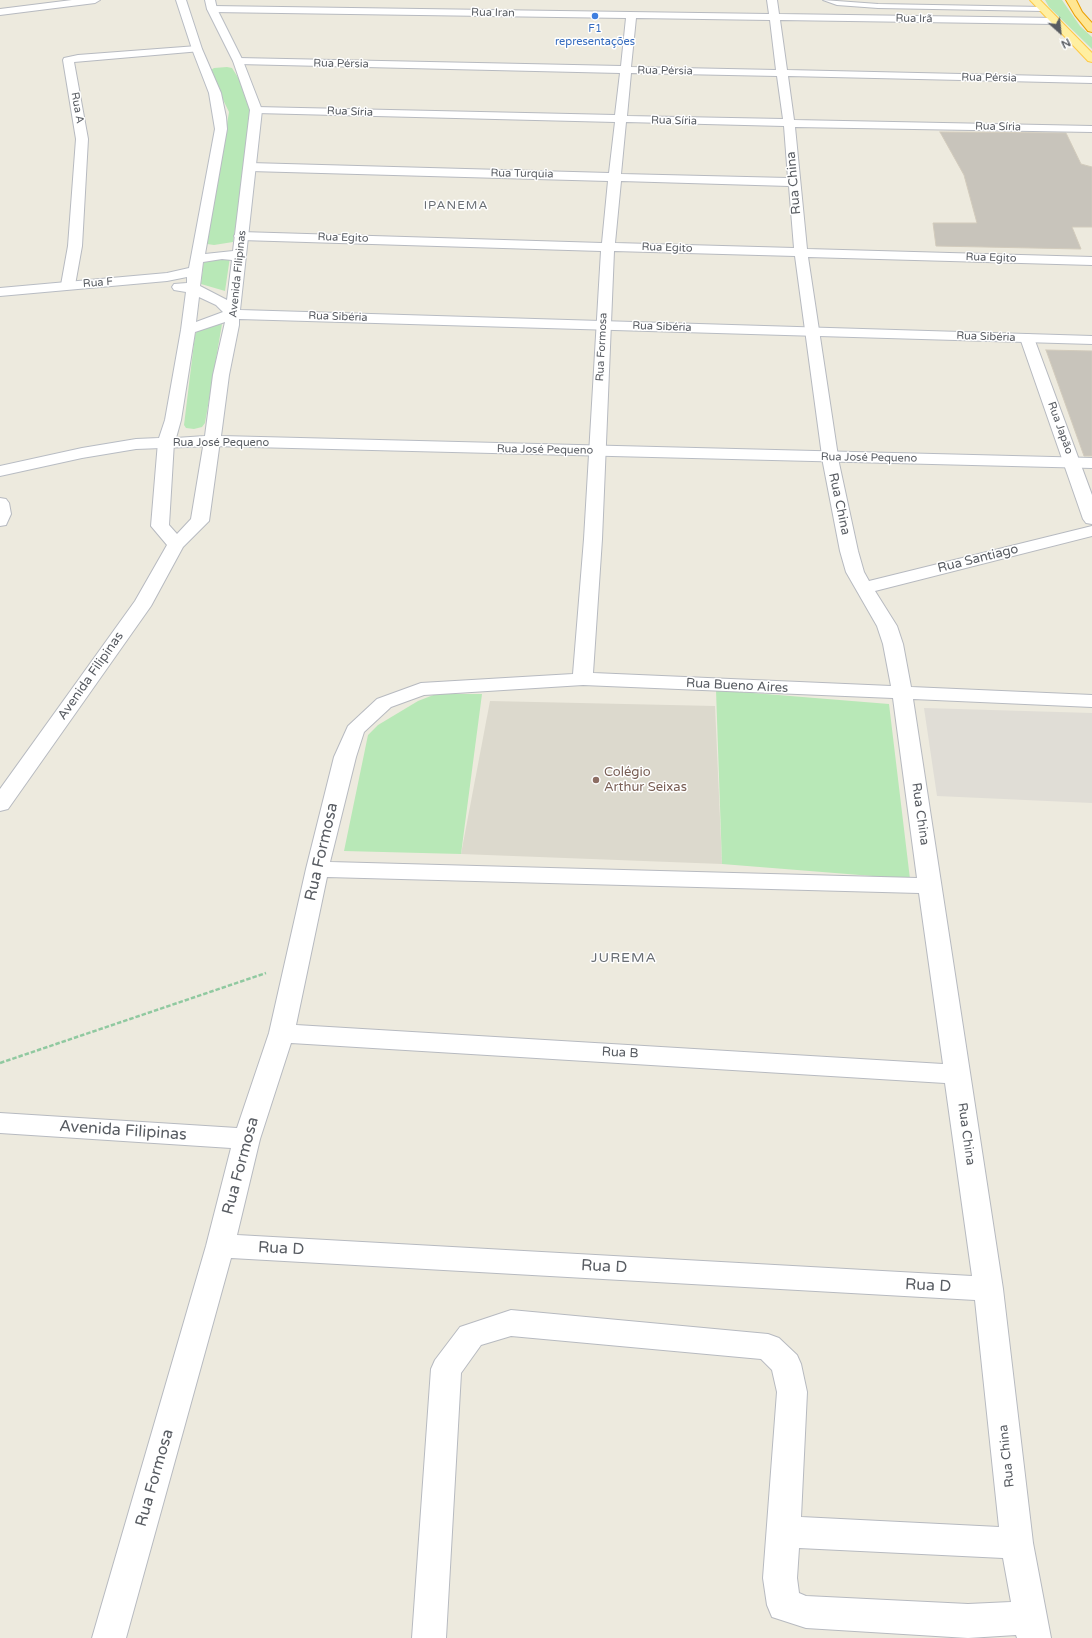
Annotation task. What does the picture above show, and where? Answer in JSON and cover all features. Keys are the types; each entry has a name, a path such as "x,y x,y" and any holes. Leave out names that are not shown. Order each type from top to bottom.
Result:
{"highway":[{"path":"1071,0 1078,13 1092,29"}],"main road":[{"path":"1035,0 1092,59"}],"street":[{"path":"0,12 95,0"},
{"name":"Avenida Filipinas","path":"0,804 144,602 176,544 200,521 221,376 232,325 232,314 256,110 219,60 181,0"},
{"path":"399,0 401,12"},
{"name":"Rua China","path":"772,0 789,123 800,252 813,332 830,457 848,551 855,572 889,632 893,644 902,693 988,1289 1017,1543 1032,1628"},
{"name":"Avenida Filipinas","path":"176,544 160,526 166,442 173,420 188,330 193,288 221,129 215,93 219,60 211,4"},
{"name":"Rua Iran","path":"211,4 401,12 774,18"},
{"name":"Rua Formosa","path":"583,679 594,539 596,451 608,246 631,15"},
{"name":"Rua Irã","path":"774,18 1055,21"},
{"name":"Rua A","path":"68,285 75,246 82,139 68,60 78,58 219,60"},
{"name":"Rua Pérsia","path":"219,60 1092,80"},
{"name":"Rua Síria","path":"256,110 1092,129"},
{"name":"Rua Turquia","path":"250,168 794,182"},
{"name":"Rua Egito","path":"198,259 232,255 240,246 608,246 1092,261"},
{"name":"Rua F","path":"0,292 167,277 198,259"},
{"path":"112,282 193,288 220,302 232,314 188,330"},
{"name":"Rua Sibéria","path":"232,314 1092,340"},
{"name":"Rua Japão","path":"1027,338 1092,518"},
{"name":"Rua José Pequeno","path":"0,471 136,444 212,441 1092,463"},
{"path":"0,503 2,514 0,521"},
{"name":"Rua Santiago","path":"864,588 915,574 1092,531"},
{"name":"Rua Bueno Aires","path":"384,703 421,689 583,679 1092,700"},
{"name":"Rua Formosa","path":"109,1638 220,1246 247,1139 282,1033 317,869 345,757 355,730 384,703"},
{"path":"317,869 931,886"},
{"name":"Rua B","path":"282,1033 958,1074"},
{"name":"Avenida Filipinas","path":"0,1123 247,1139"},
{"name":"Rua D","path":"220,1246 988,1289"},
{"path":"429,1638 446,1369 471,1336 511,1323 768,1347 786,1364 792,1392 780,1578 784,1605 806,1612 968,1621 1032,1628"},
{"path":"784,1532 1017,1543"}],"lane":[{"path":"826,0 878,6 1043,9"}],"path":[{"path":"0,1063 297,963"}],"shaded area":[{"name":"Colégio Arthur Seixas","path":"490,701 715,706 722,864 461,854"},
{"path":"924,708 1092,713 1092,803 937,796"}],"green space":[{"path":"1045,0 1062,0 1080,26 1092,37 1092,49 1049,7"},
{"path":"214,68 232,68 239,79 250,106 252,122 233,242 214,245 207,244 229,112 209,71"},
{"path":"230,257 225,291 201,284 204,259"},
{"path":"222,324 205,423 202,427 194,429 186,428 184,425 195,335 197,331"},
{"path":"716,690 889,704 910,879 722,864"},
{"path":"436,694 482,694 461,854 344,851 368,735 378,725 418,701"}],"building":[{"path":"940,132 1066,133 1081,164 1092,167 1092,227 1072,227 1081,249 936,246 933,223 977,223 964,175"},
{"path":"1046,350 1092,351 1092,456 1084,456"}],"place":[{"name":"F1 representações","path":"595,16"},
{"name":"Colégio Arthur Seixas","path":"596,780"}],"district":[{"name":"IPANEMA","path":"456,206"},
{"name":"JUREMA","path":"624,958"}]}
